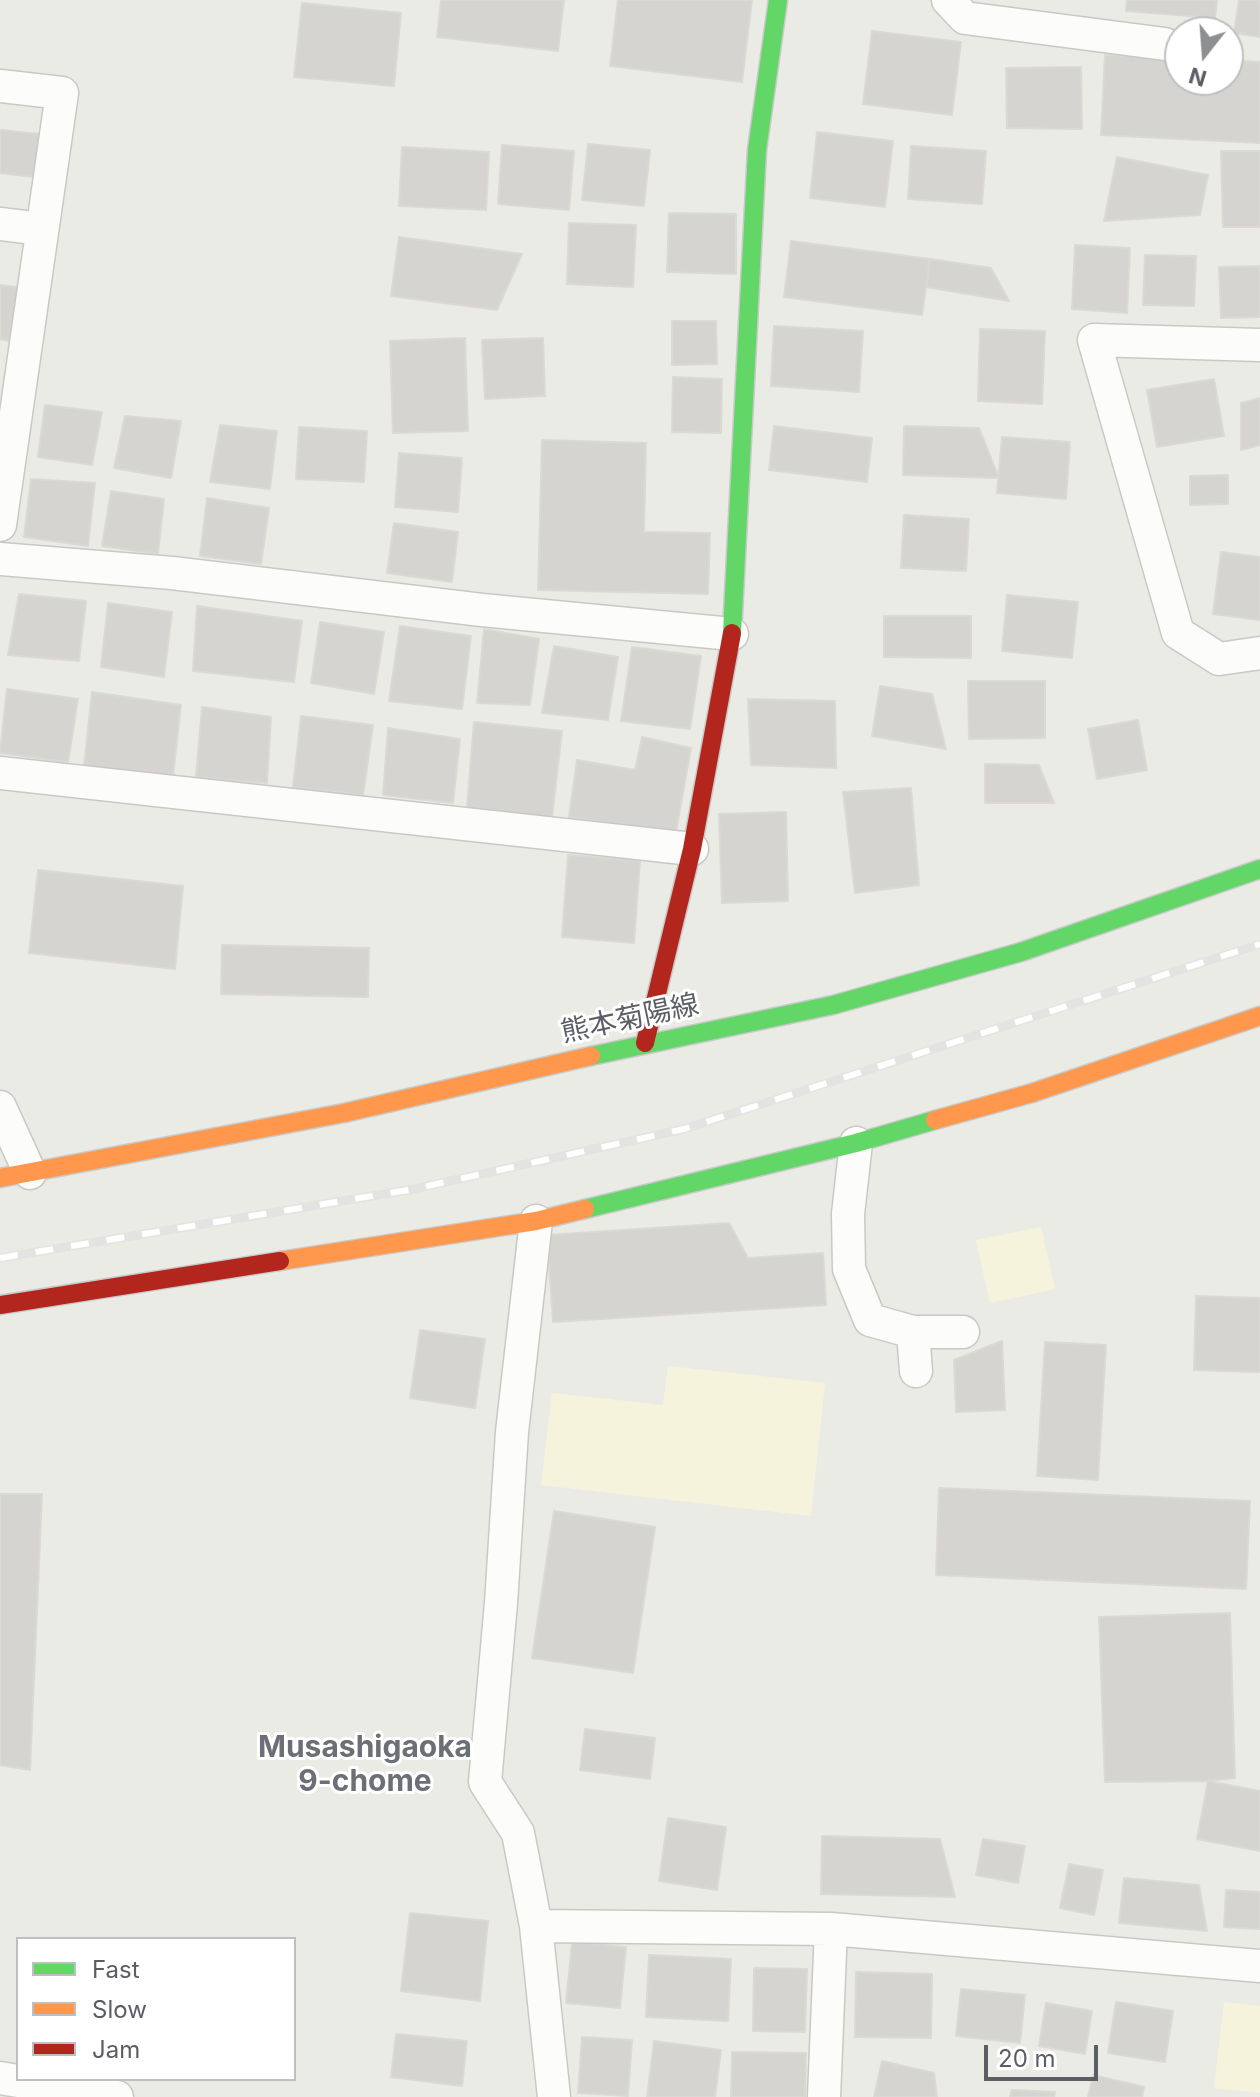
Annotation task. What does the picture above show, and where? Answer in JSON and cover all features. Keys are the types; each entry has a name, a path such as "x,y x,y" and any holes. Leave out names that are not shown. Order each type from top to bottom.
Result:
{"street":[{"path":"645,1043 692,849 732,634 757,150 778,0"},
{"path":"948,0 965,18 1164,44"},
{"path":"0,86 62,93 0,525"},
{"path":"0,224 42,229"},
{"path":"1260,345 1094,340 1178,633 1219,659 1260,653"},
{"path":"0,559 172,573 482,610 732,634"},
{"path":"0,773 692,849"},
{"name":"熊本菊陽線","path":"15,1176 344,1113 645,1043 848,1001 1021,952 1260,869"},
{"path":"0,1305 536,1221 856,1143 1032,1093 1260,1016"},
{"path":"0,1107 15,1176"},
{"path":"856,1143 848,1214 849,1269 870,1320 913,1332 963,1332"},
{"path":"536,1221 512,1432 485,1782 518,1833 536,1926 554,2097"},
{"path":"913,1332 916,1371"},
{"path":"536,1926 831,1929 1260,1966"},
{"path":"824,2097 831,1929"},
{"path":"18,2081 117,2097"}],"shaded area":[{"path":"1041,1227 1055,1289 990,1303 976,1240"},
{"path":"668,1366 825,1383 811,1516 541,1485 552,1393 663,1405"},
{"path":"1224,2002 1260,2006 1260,2093 1214,2088"}],"building":[{"path":"441,0 564,0 558,51 437,37"},
{"path":"618,0 752,0 742,82 610,66"},
{"path":"1127,0 1217,0 1215,16 1126,11"},
{"path":"1239,0 1260,0 1260,37 1244,35 1244,16 1237,16"},
{"path":"302,3 401,13 394,86 294,77"},
{"path":"872,31 961,42 952,115 863,104"},
{"path":"1105,55 1164,57 1164,96 1244,96 1244,61 1260,62 1260,143 1101,135"},
{"path":"1081,67 1082,129 1007,128 1006,68"},
{"path":"0,130 40,134 34,177 0,173"},
{"path":"817,132 893,141 885,207 810,198"},
{"path":"588,144 650,150 644,206 582,200"},
{"path":"502,145 574,151 569,210 498,204"},
{"path":"911,146 986,151 982,204 908,199"},
{"path":"402,147 489,152 486,210 399,206"},
{"path":"1221,151 1260,151 1260,227 1223,227"},
{"path":"1117,157 1208,175 1200,215 1104,221"},
{"path":"669,213 736,214 736,274 667,272"},
{"path":"569,223 636,225 633,287 567,284"},
{"path":"399,237 522,254 497,310 391,296"},
{"path":"791,241 930,259 922,315 784,297"},
{"path":"1075,245 1130,248 1127,313 1072,309"},
{"path":"1145,255 1196,256 1194,306 1143,305"},
{"path":"930,259 991,268 1009,301 926,287"},
{"path":"1260,266 1260,317 1221,318 1219,267"},
{"path":"0,285 23,288 16,342 0,339"},
{"path":"672,321 716,321 717,364 672,365"},
{"path":"774,326 863,331 859,392 771,386"},
{"path":"980,329 1045,331 1042,404 978,401"},
{"path":"465,338 468,431 393,433 390,341"},
{"path":"543,338 545,396 485,399 482,340"},
{"path":"673,377 722,379 721,433 672,432"},
{"path":"1214,379 1224,436 1157,447 1147,390"},
{"path":"1260,398 1260,445 1241,450 1241,403"},
{"path":"45,405 102,412 92,465 38,457"},
{"path":"125,416 181,421 171,478 114,468"},
{"path":"220,425 277,431 270,489 210,482"},
{"path":"774,426 872,438 867,482 769,470"},
{"path":"904,426 979,428 999,478 903,475"},
{"path":"299,427 367,431 364,482 296,479"},
{"path":"1002,437 1070,442 1066,499 997,493"},
{"path":"542,440 646,443 644,532 710,533 708,594 538,590"},
{"path":"399,453 462,458 458,512 395,507"},
{"path":"1228,475 1228,504 1190,505 1190,476"},
{"path":"31,479 95,483 88,546 24,537"},
{"path":"111,491 164,499 158,554 102,546"},
{"path":"207,498 269,508 261,564 200,556"},
{"path":"904,515 969,519 966,571 901,568"},
{"path":"394,523 458,532 452,582 387,573"},
{"path":"1221,552 1260,557 1260,620 1213,614"},
{"path":"19,594 86,601 79,661 8,655"},
{"path":"1007,595 1078,602 1072,658 1002,651"},
{"path":"108,603 172,612 164,677 101,667"},
{"path":"197,606 302,621 294,682 193,671"},
{"path":"884,616 971,616 971,658 884,657"},
{"path":"320,622 384,632 374,694 311,683"},
{"path":"400,626 471,636 462,709 389,701"},
{"path":"484,629 539,639 530,705 477,703"},
{"path":"554,646 618,657 608,720 542,713"},
{"path":"632,647 701,656 690,729 621,721"},
{"path":"968,681 1045,681 1045,738 969,739"},
{"path":"880,686 932,694 946,749 872,736"},
{"path":"7,689 78,699 68,762 0,753"},
{"path":"92,692 181,705 173,776 84,766"},
{"path":"748,699 835,701 836,768 751,765"},
{"path":"202,707 271,717 267,783 196,777"},
{"path":"301,716 373,725 363,795 293,787"},
{"path":"1138,720 1147,770 1097,779 1088,729"},
{"path":"474,722 562,731 552,818 467,807"},
{"path":"388,728 460,739 453,803 383,795"},
{"path":"642,737 691,748 676,832 569,817 577,760 635,770"},
{"path":"985,764 1039,765 1054,803 985,803"},
{"path":"911,788 919,885 855,893 843,792"},
{"path":"786,812 788,901 722,903 719,814"},
{"path":"568,855 640,861 634,943 562,937"},
{"path":"38,870 183,886 175,969 29,953"},
{"path":"222,945 369,948 368,997 221,994"},
{"path":"729,1223 748,1258 823,1253 826,1305 553,1322 547,1235"},
{"path":"1196,1296 1260,1298 1260,1372 1194,1370"},
{"path":"420,1330 485,1339 475,1408 410,1398"},
{"path":"1002,1341 1005,1410 956,1412 954,1360"},
{"path":"1045,1342 1106,1345 1098,1480 1037,1476"},
{"path":"939,1488 1250,1501 1246,1589 936,1575"},
{"path":"0,1494 42,1494 30,1770 0,1765"},
{"path":"554,1511 655,1527 633,1673 532,1658"},
{"path":"1230,1613 1235,1778 1105,1782 1099,1617"},
{"path":"585,1729 655,1738 650,1779 580,1770"},
{"path":"1208,1781 1260,1791 1260,1851 1197,1839"},
{"path":"668,1818 726,1827 717,1890 659,1881"},
{"path":"822,1836 940,1839 955,1897 821,1894"},
{"path":"983,1839 1025,1846 1018,1883 976,1875"},
{"path":"1069,1864 1103,1870 1094,1915 1060,1908"},
{"path":"1124,1878 1199,1885 1207,1931 1119,1923"},
{"path":"1226,1890 1260,1892 1260,1929 1224,1927"},
{"path":"410,1913 488,1921 480,2001 401,1991"},
{"path":"572,1942 626,1947 620,2008 566,2003"},
{"path":"649,1955 731,1959 728,2021 646,2017"},
{"path":"754,1968 807,1969 805,2032 753,2031"},
{"path":"856,1972 932,1974 931,2038 855,2037"},
{"path":"961,1989 1025,1995 1020,2043 956,2036"},
{"path":"1116,2002 1173,2011 1165,2062 1108,2053"},
{"path":"1046,2003 1092,2011 1085,2054 1039,2046"},
{"path":"396,2034 467,2041 462,2086 391,2077"},
{"path":"582,2037 632,2040 628,2096 578,2093"},
{"path":"654,2041 721,2050 715,2097 647,2097"},
{"path":"732,2052 806,2053 805,2097 731,2097"},
{"path":"882,2061 934,2073 937,2097 874,2097"},
{"path":"1093,2075 1144,2087 1142,2097 1088,2097"},
{"path":"1012,2090 1055,2092 1054,2097 1010,2097"}],"railway":[{"path":"0,1258 414,1189 684,1129 1260,944"}],"traffic: fast":[{"path":"732,633 757,150 778,0"},
{"path":"591,1056 833,1005 1021,952 1260,869"},
{"path":"585,1209 856,1143 935,1120"}],"traffic: slow":[{"path":"935,1120 1032,1093 1260,1016"},
{"path":"0,1178 344,1113 591,1056"},
{"path":"280,1261 536,1221 585,1209"}],"traffic: jam":[{"path":"645,1043 692,849 732,633"},
{"path":"0,1305 280,1261"}],"district":[{"name":"Musashigaoka 9-chome","path":"365,1765"}]}
